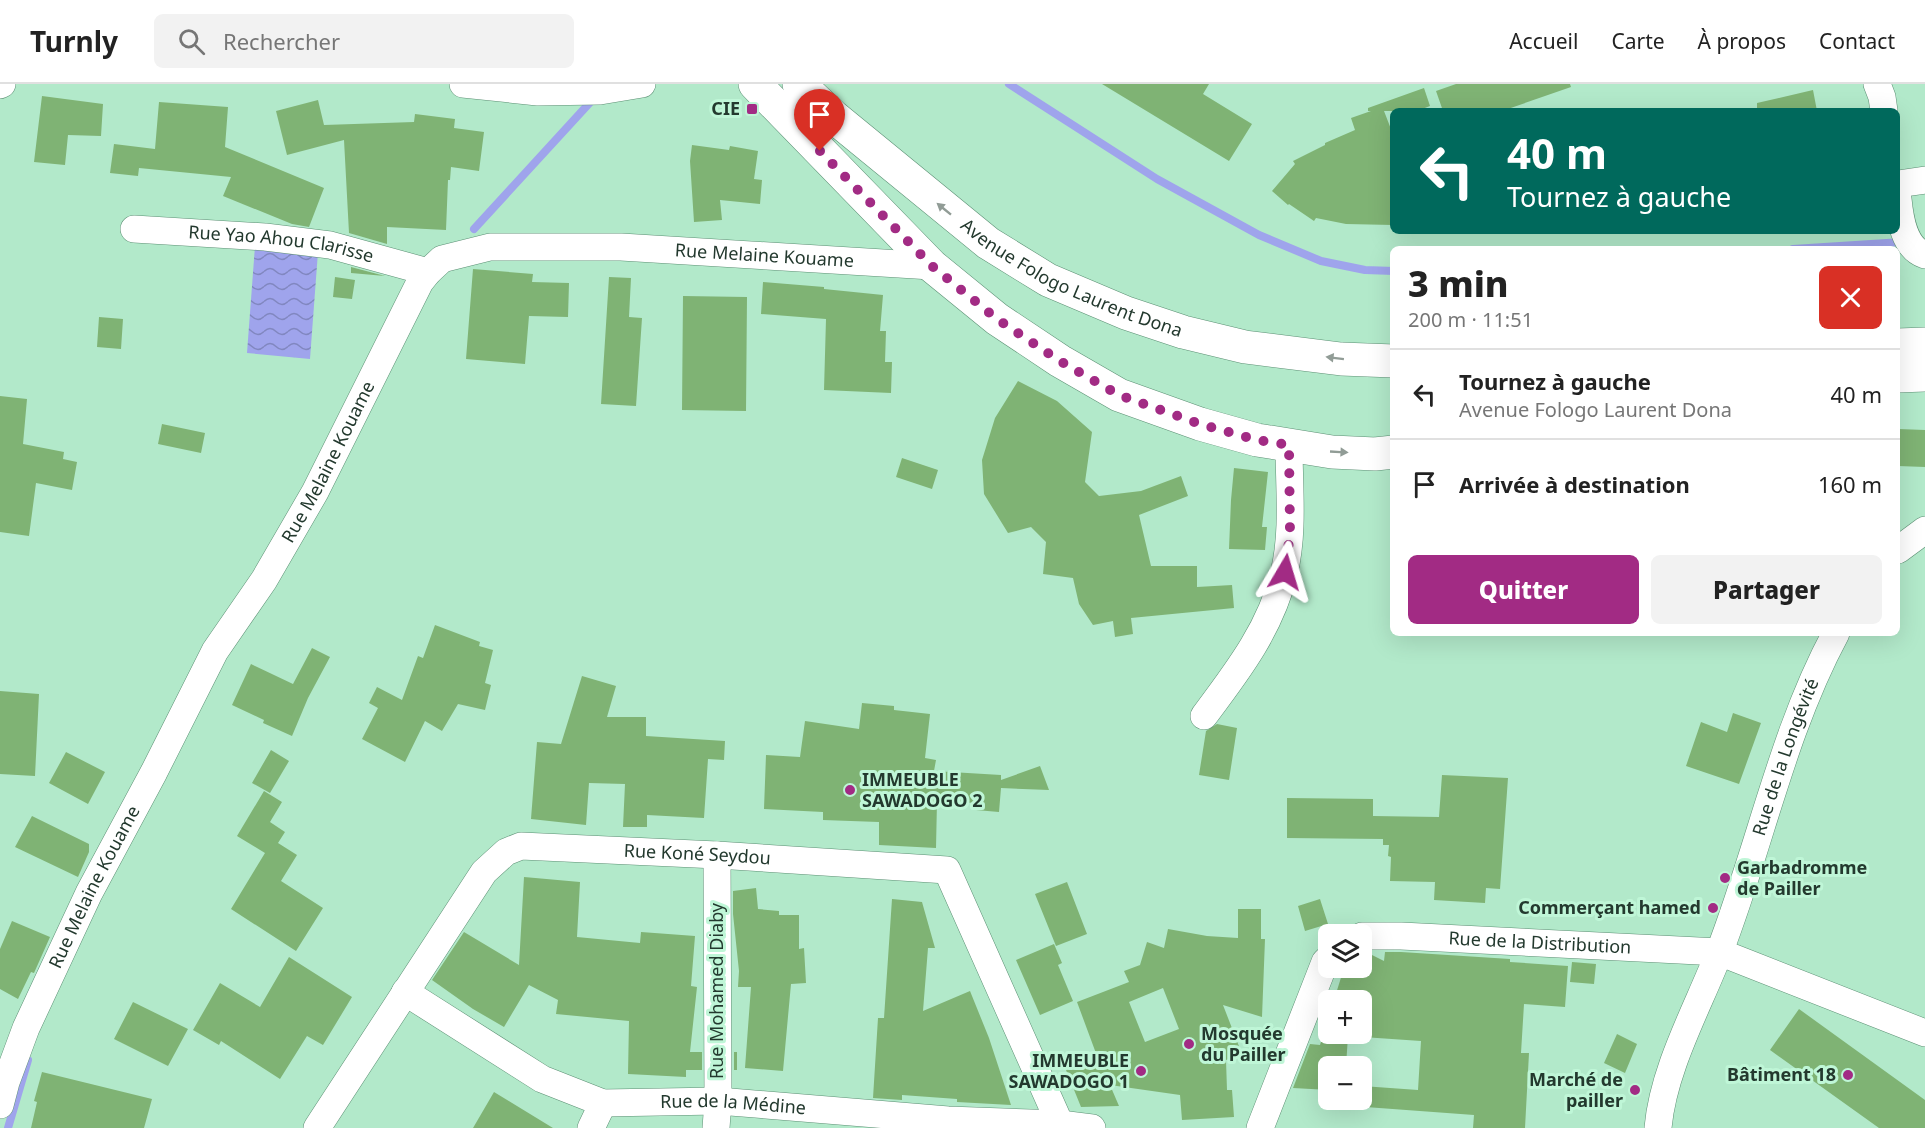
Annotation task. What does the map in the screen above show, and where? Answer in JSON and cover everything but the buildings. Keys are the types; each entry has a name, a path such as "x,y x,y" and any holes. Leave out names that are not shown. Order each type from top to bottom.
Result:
{"main road":[{"path":"755,84 932,266 997,319 1060,361 1119,395 1200,424 1257,440 1332,452 1390,452"},
{"name":"Avenue Fologo Laurent Dona","path":"799,84 834,117 964,225 988,243 1048,280 1126,313 1183,332 1245,347 1341,359 1390,361"},
{"path":"1900,345 1925,344"},
{"path":"1900,375 1925,375"}],"street":[{"path":"463,84 538,92 600,91 642,84"},
{"path":"1876,84 1882,97 1884,108"},
{"path":"1900,184 1925,180"},
{"path":"1900,217 1901,226 1921,254"},
{"name":"Rue Yao Ahou Clarisse","path":"134,229 265,237 330,245 428,272"},
{"name":"Rue Melaine Kouame","path":"0,1105 26,1028 89,893 215,651 264,580 315,492 420,282 442,259 489,247 621,247 932,266"},
{"path":"1204,716 1253,647 1274,606 1285,572 1290,534 1289,445"},
{"path":"1900,549 1925,530"},
{"name":"Rue de la Longévité","path":"1658,1128 1666,1088 1686,1027 1719,952 1797,720 1834,636"},
{"name":"Rue Koné Seydou","path":"317,1128 484,872 506,852 521,846 717,855 947,870 1060,1124"},
{"name":"Rue Mohamed Diaby","path":"716,1128 718,1101 717,855"},
{"name":"Rue de la Distribution","path":"1372,936 1719,952"},
{"path":"1719,952 1925,1034"},
{"path":"1260,1128 1319,978"},
{"name":"Rue de la Médine","path":"405,992 542,1079 603,1103 718,1101 948,1124 1060,1124 1092,1128"},
{"path":"591,1128 603,1103"}],"water":[{"path":"255,246 318,252 310,359 247,353"}],"waterway":[{"path":"1009,84 1157,179 1259,235 1321,261 1365,270 1390,271"},
{"path":"474,229 595,97"},
{"path":"1840,246 1902,242"},
{"path":"8,1128 28,1060"}],"place":[{"name":"CIE","path":"752,109"},
{"name":"IMMEUBLE SAWADOGO 2","path":"850,790"},
{"name":"Garbadromme de Pailler","path":"1725,878"},
{"name":"Commerçant hamed","path":"1713,908"},
{"name":"Mosquée du Pailler","path":"1189,1044"},
{"name":"IMMEUBLE SAWADOGO 1","path":"1141,1071"},
{"name":"Bâtiment 18","path":"1848,1075"},
{"name":"Marché de pailler","path":"1635,1090"}],"route":[{"path":"820,151 932,266 997,319 1060,361 1119,395 1200,424 1257,440 1289,445 1290,534 1285,572"}]}
